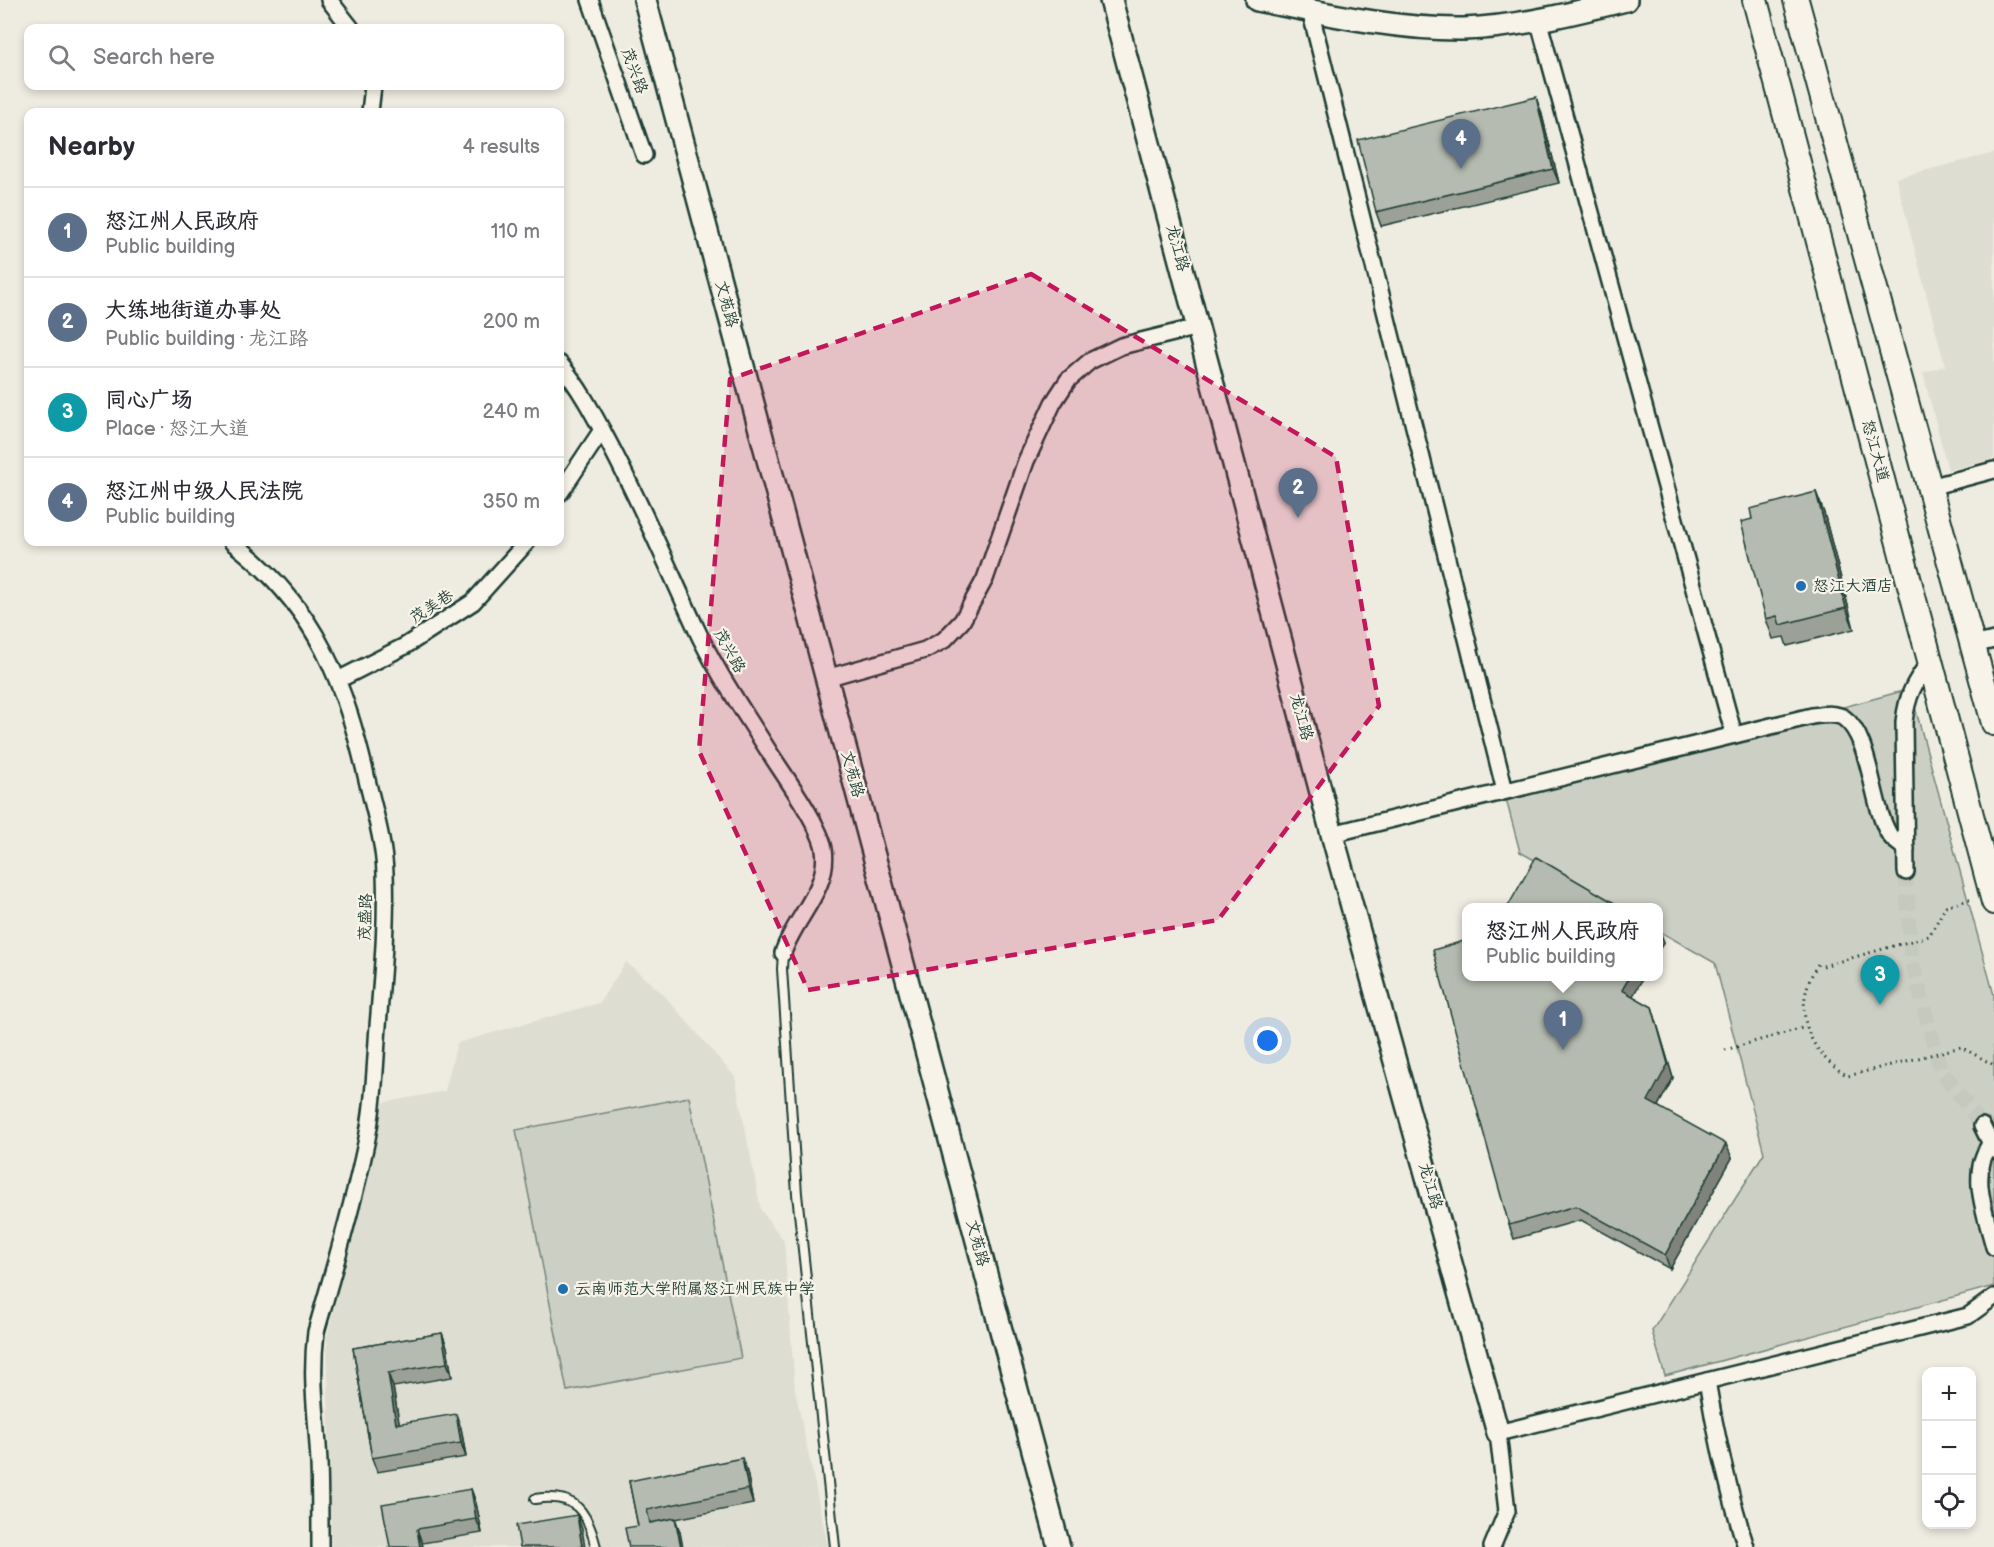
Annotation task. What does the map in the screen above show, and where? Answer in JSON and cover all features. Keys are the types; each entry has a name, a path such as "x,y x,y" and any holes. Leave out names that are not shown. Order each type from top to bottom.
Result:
{"main road":[{"name":"怒江大道","path":"1755,0 1993,898"},
{"path":"1796,0 1930,487 1983,642 1994,723"}],"street":[{"path":"329,0 348,24"},
{"name":"茂兴路","path":"590,0 645,155"},
{"name":"文苑路","path":"645,0 1059,1547"},
{"name":"龙江路","path":"1112,0 1332,834 1498,1433"},
{"path":"1257,0 1368,20 1450,28 1492,26 1626,0"},
{"path":"1310,10 1505,791"},
{"path":"1538,18 1734,735"},
{"path":"370,108 373,90"},
{"path":"826,678 926,650 944,640 962,621 985,579 1026,461 1053,403 1068,380 1090,361 1121,346 1198,327"},
{"name":"茂兴路","path":"564,369 579,389 637,496 711,658 800,800 822,841 824,860 821,879 810,903 791,932 783,953"},
{"path":"564,487 602,430"},
{"path":"1930,487 1994,470"},
{"name":"茂盛路","path":"237,546 255,559 286,592 316,634 338,680 365,770 379,830 385,873 374,1079 365,1148 316,1332 312,1371 319,1461 320,1547"},
{"name":"茂美巷","path":"338,680 405,646 473,602 523,546"},
{"path":"1906,872 1904,746 1907,700 1915,681 1930,661"},
{"path":"1332,834 1812,716 1829,714 1843,717 1852,726 1860,741 1881,819 1890,836 1906,849"},
{"path":"1982,1126 1992,1147 1983,1154 1979,1165 1979,1181 1994,1247"},
{"path":"1492,1547 1507,1511 1498,1433 1968,1316 1994,1297"},
{"path":"1707,1381 1713,1422 1746,1547"}],"lane":[{"path":"783,953 782,969 797,1194 835,1547"},
{"path":"535,1499 552,1497 574,1504 588,1520 596,1547"}],"path":[{"path":"1823,966 1929,936 1946,906 1993,898"},
{"path":"1818,964 1806,988 1804,1013 1806,1027 1822,1057 1848,1076 1961,1047 1994,1065"},
{"path":"1725,1050 1806,1027"}],"highlighted area":[{"path":"1031,274 1336,457 1379,706 1218,920 808,990 699,751 730,379"}],"shaded area":[{"path":"1994,153 1994,459 1948,470 1923,373 1945,366 1896,178"},
{"path":"1910,689 1994,995 1994,1286 1665,1376 1652,1331 1764,1153 1715,963 1663,933 1663,903 1610,903 1520,852 1506,799"},
{"name":"云南师范大学附属怒江州民族中学","path":"626,962 663,994 735,1077 761,1210 784,1241 795,1390 828,1547 331,1547 327,1337 382,1103 445,1091 457,1043 599,1003"},
{"path":"689,1097 741,1358 567,1391 516,1130"}],"building":[{"path":"1536,97 1553,169 1376,212 1358,140"},
{"name":"怒江大酒店","path":"1816,492 1846,608 1780,625 1777,616 1766,619 1741,522 1752,519 1750,509"},
{"path":"1536,857 1614,903 1510,903"},
{"path":"1462,941 1462,981 1627,981 1622,990 1652,1007 1668,1064 1648,1101 1726,1144 1665,1255 1576,1206 1509,1225 1433,950"},
{"path":"442,1333 447,1363 388,1373 396,1424 456,1414 461,1443 372,1458 353,1348"},
{"path":"742,1458 748,1489 647,1510 650,1523 675,1518 681,1547 629,1547 625,1528 638,1526 629,1481"},
{"path":"471,1489 476,1519 417,1529 420,1547 390,1547 382,1504"},
{"path":"577,1515 582,1547 520,1547 516,1525"}],"tunnel":[{"path":"1906,872 1911,959 1940,1068 1982,1126"}],"place":[{"name":"怒江州中级人民法院","path":"1461,169"},
{"name":"大练地街道办事处","path":"1298,518"},
{"name":"怒江大酒店","path":"1801,586"},
{"name":"同心广场","path":"1880,1005"},
{"name":"怒江州人民政府","path":"1563,1050"},
{"name":"云南师范大学附属怒江州民族中学","path":"563,1289"}]}
